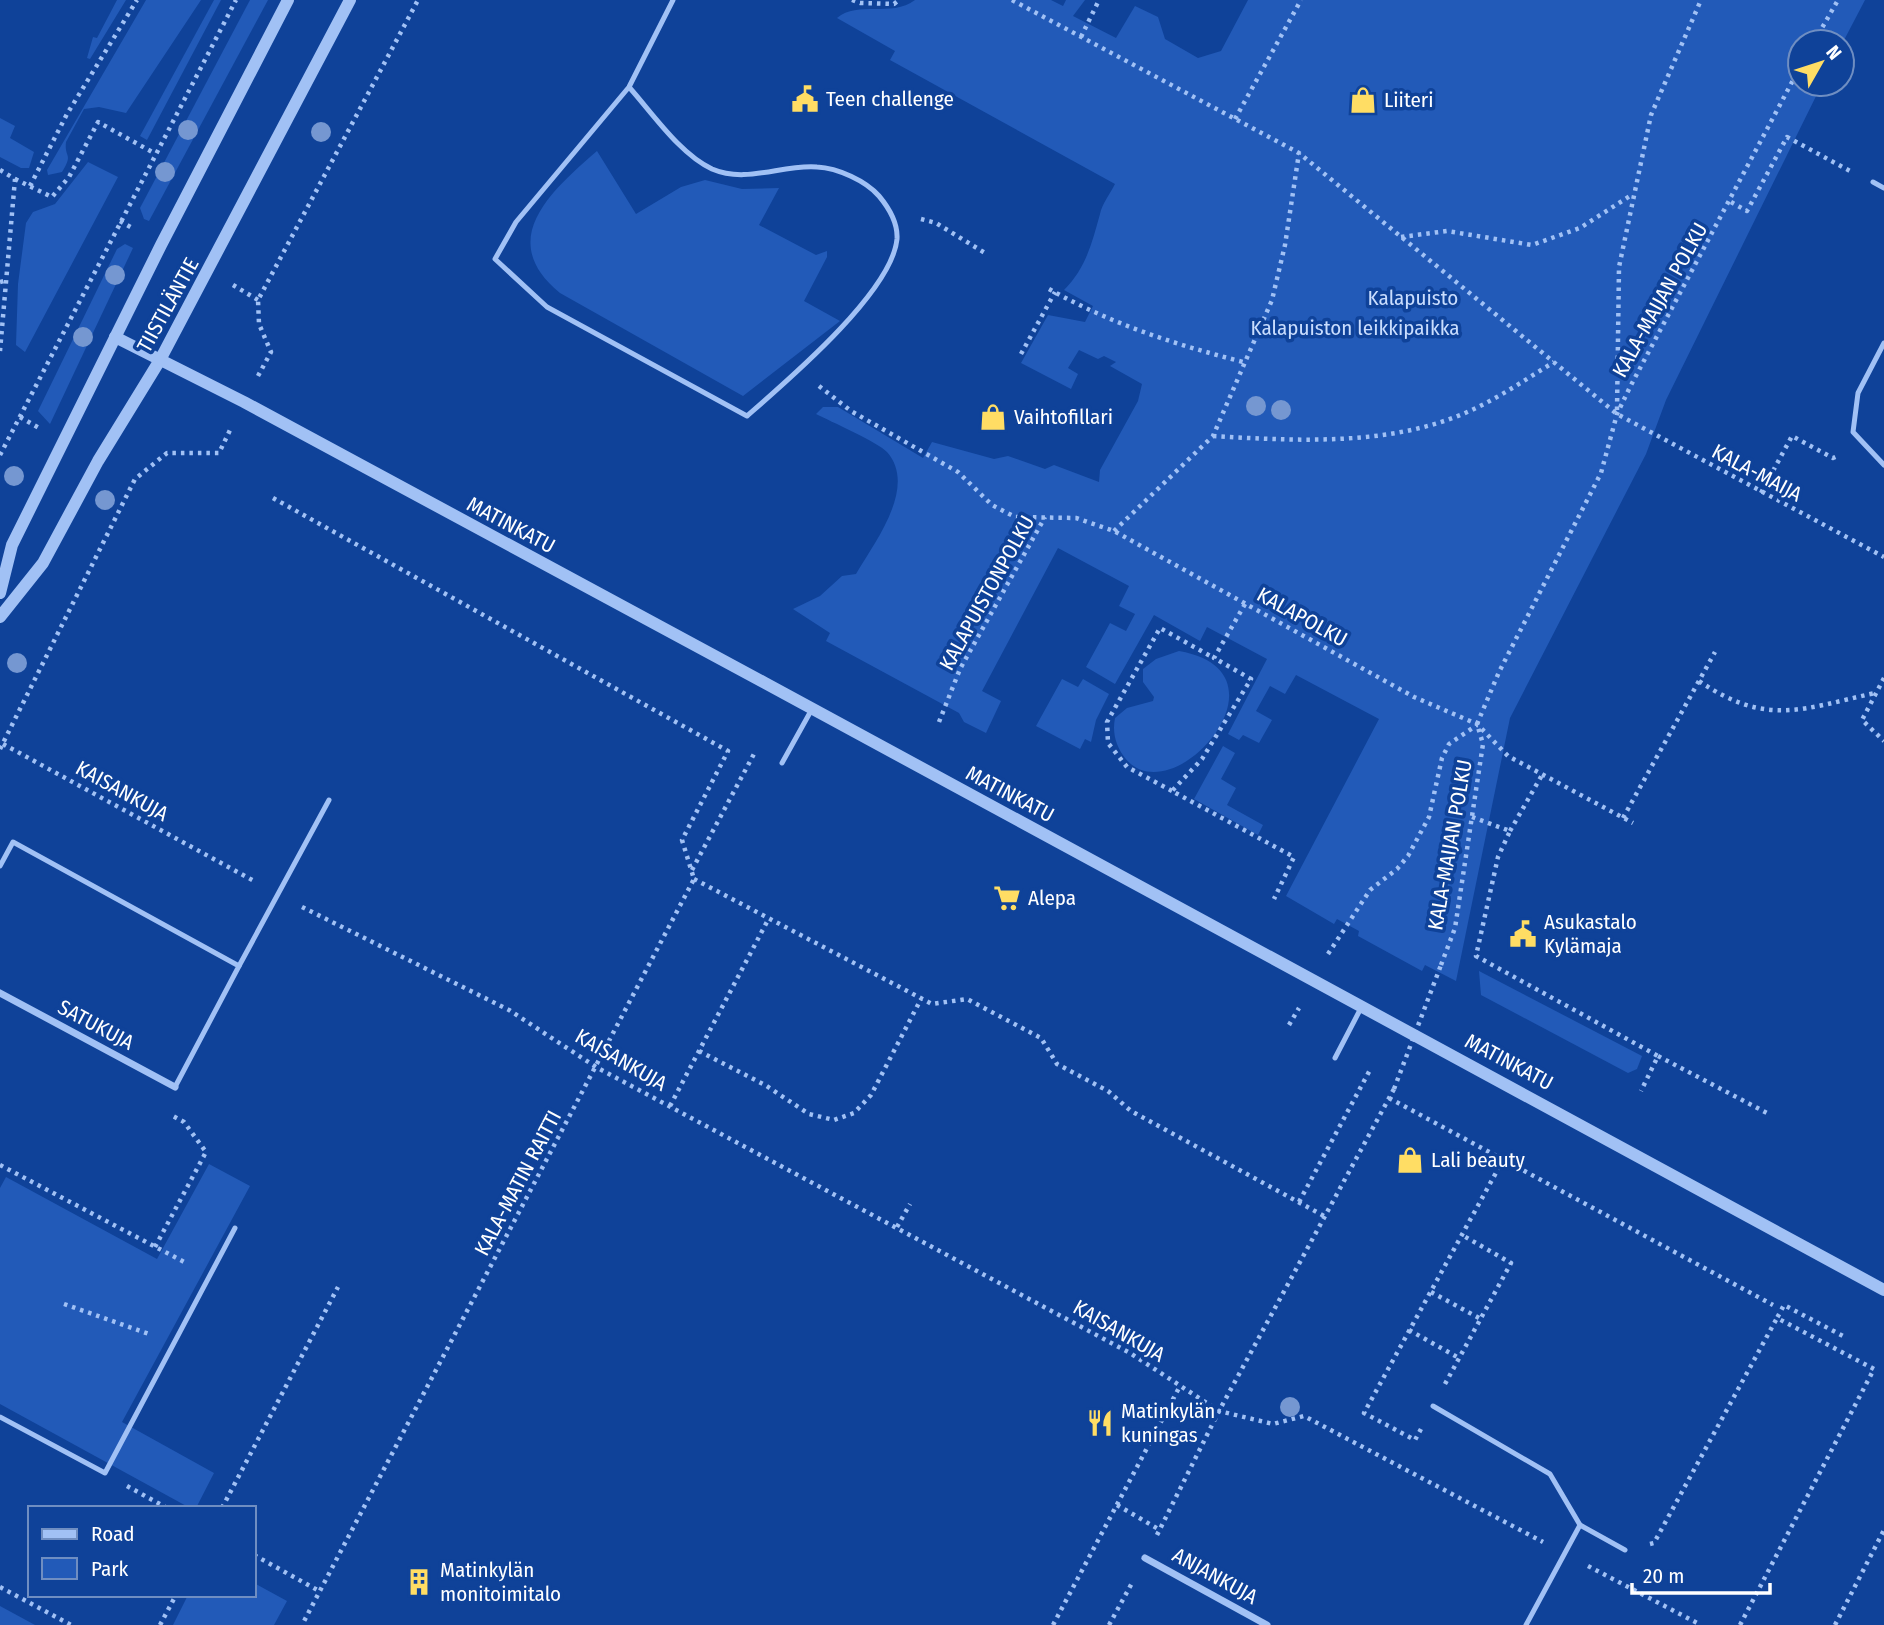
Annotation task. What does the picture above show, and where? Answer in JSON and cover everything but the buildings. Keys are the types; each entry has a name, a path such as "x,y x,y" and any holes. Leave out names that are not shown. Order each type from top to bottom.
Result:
{"street":[{"name":"TIISTILÄNTIE","path":"0,593 12,545 288,0"},
{"name":"TIISTILÄNTIE","path":"0,617 43,563 98,461 160,360 350,0"},
{"name":"MATINKATU","path":"115,337 1363,1005 1884,1290"},
{"name":"SATUKUJA","path":"0,993 175,1087"},
{"name":"ANJANKUJA","path":"1145,1558 1267,1625"}],"lane":[{"path":"629,88 686,153 713,169 737,176 818,166 871,187 891,211 897,238 890,266 826,346 747,416 547,307 495,259 516,222 629,88 673,0"},
{"path":"1873,182 1884,188"},
{"path":"1884,343 1858,393 1853,432 1884,465"},
{"path":"782,763 812,709"},
{"path":"175,1087 329,800"},
{"path":"0,866 13,842 240,966"},
{"path":"1335,1058 1363,1005"},
{"path":"0,1417 105,1473 235,1227"},
{"path":"1433,1406 1550,1474 1580,1525 1625,1550"},
{"path":"1526,1625 1580,1525"}],"path":[{"path":"30,186 67,114 137,0"},
{"path":"0,455 154,153 236,0"},
{"path":"271,352 258,324 258,300 418,0"},
{"path":"852,0 894,5 899,0"},
{"path":"1012,0 1299,153 1285,245 1274,289 1247,363 1213,436 1115,531"},
{"path":"1081,37 1100,0"},
{"path":"1235,119 1301,0"},
{"path":"1617,414 1619,267 1651,115 1701,0"},
{"path":"1822,28 1838,0"},
{"name":"KALA-MAIJAN POLKU","path":"1109,1625 1219,1411 1394,1089 1455,928 1483,744 1477,724 1499,672 1601,473 1617,414 1786,94"},
{"path":"0,170 52,197 69,177 98,122 154,153"},
{"path":"1731,201 1747,211 1787,136 1873,182"},
{"name":"KALA-MAIJA","path":"1299,153 1617,414 1884,557"},
{"path":"0,351 15,179"},
{"path":"1400,237 1447,231 1532,245 1580,228 1634,194"},
{"path":"891,211 936,223 985,253"},
{"path":"0,282 7,280"},
{"path":"1021,354 1052,291 1091,313 1147,335 1247,363"},
{"path":"1213,436 1351,438 1409,430 1474,410 1554,362"},
{"path":"798,371 851,411 958,472 992,505 1015,517 1045,517"},
{"path":"1761,493 1792,436 1833,458 1863,444"},
{"path":"0,749 135,478 167,453 219,453"},
{"path":"273,498 729,751 682,840 694,879 921,999 932,1004 967,999 1041,1038 1057,1064 1108,1091 1131,1111 1324,1216"},
{"name":"KALAPUISTONPOLKU","path":"939,722 960,669 1045,517 1076,518 1115,531"},
{"name":"KALAPOLKU","path":"1115,531 1414,697 1477,724"},
{"path":"1214,658 1245,604"},
{"path":"1172,791 1202,759 1251,680 1160,628 1107,722 1108,743 1127,768 1294,857 1274,899"},
{"path":"1623,818 1716,652"},
{"path":"1884,678 1861,720 1884,741"},
{"path":"1699,681 1722,696 1760,711 1799,711 1875,693"},
{"path":"1340,933 1370,890 1397,869 1408,856 1429,817 1442,758 1449,744 1477,724 1508,756 1633,823"},
{"path":"692,870 760,742"},
{"name":"KAISANKUJA","path":"3,744 279,894 509,1010 596,1067 1130,1353 1219,1411"},
{"path":"1542,775 1498,857 1476,956 1767,1113"},
{"path":"1472,817 1510,831"},
{"name":"KALA-MATIN RAITTI","path":"302,1625 694,879"},
{"path":"670,1106 769,918"},
{"path":"699,1051 765,1085 809,1114 834,1120 855,1113 871,1095 921,999"},
{"path":"1641,1091 1658,1056"},
{"path":"1299,1202 1371,1068"},
{"path":"1389,1098 1773,1305"},
{"path":"155,1247 206,1152 184,1122"},
{"path":"1462,1235 1511,1264 1415,1440 1364,1413 1503,1160"},
{"path":"0,1165 209,1275"},
{"path":"897,1227 910,1205"},
{"path":"223,1506 338,1287"},
{"path":"1431,1292 1481,1319"},
{"path":"64,1304 174,1343"},
{"path":"1641,1548 1654,1543 1784,1305 1843,1336"},
{"path":"1740,1625 1874,1369 1777,1318"},
{"path":"1409,1330 1460,1358"},
{"path":"1053,1625 1180,1385"},
{"path":"1219,1411 1273,1424 1304,1416 1701,1625"},
{"path":"105,1473 163,1506"},
{"path":"1117,1505 1160,1530"},
{"path":"1835,1625 1884,1530"},
{"path":"256,1556 321,1591"},
{"path":"0,1587 71,1625"},
{"path":"160,1625 175,1597"}],"green space":[{"path":"117,0 126,0 90,59 87,58 93,37 97,38"},
{"path":"146,0 201,0 126,113 99,107 84,109 66,142 66,166 62,172 48,175 47,170"},
{"path":"214,0 221,0 147,140 140,136"},
{"path":"250,0 268,0 149,221 144,219 140,208"},
{"name":"Kalapuisto","path":"915,0 1051,0 1063,6 1066,0 1085,0 1073,16 1116,38 1135,6 1158,17 1165,39 1198,58 1221,51 1248,0 1865,0 1850,28 1786,28 1786,98 1815,98 1666,400 1646,454 1510,718 1456,981 1425,965 1422,971 1358,936 1359,931 1337,919 1334,924 1286,896 1379,719 1296,675 1285,694 1270,686 1256,711 1272,720 1259,743 1243,735 1239,740 1228,734 1267,659 1207,627 1200,641 1154,615 1115,684 1086,667 1110,623 1126,631 1135,614 1119,606 1129,586 1058,548 982,691 1001,701 986,733 964,722 959,713 826,641 830,633 793,609 820,596 842,576 856,574 882,531 896,498 898,481 895,466 887,452 816,414 823,407 838,407 923,458 932,442 994,459 1008,456 1045,469 1054,465 1099,482 1100,470 1138,401 1142,384 1110,366 1116,362 1104,356 1098,359 1079,350 1068,368 1078,374 1071,389 1021,363 1048,315 1085,322 1093,306 1064,290 1083,264 1102,206 1115,184 890,60 895,51 837,18 855,10 906,5"},
{"path":"0,118 15,126 10,138 34,152 29,168 21,168 0,157"},
{"path":"597,151 636,214 681,187 705,180 742,189 779,188 759,225 816,255 827,251 827,257 804,301 840,321 743,396 560,293 541,273 532,254 531,235 537,217 548,200"},
{"path":"88,162 118,177 25,352 16,345 18,284 26,223 33,212 55,204"},
{"path":"125,244 133,248 50,424 38,411 117,249"},
{"path":"1179,651 1213,664 1228,685 1227,710 1215,734 1194,756 1170,769 1146,771 1125,758 1122,753 1114,734 1115,718 1127,708 1153,701 1154,697 1143,682 1143,669 1156,659"},
{"path":"1062,679 1078,687 1083,679 1109,694 1096,720 1091,742 1085,739 1080,749 1036,726"},
{"path":"1223,746 1235,753 1221,779 1236,788 1227,805 1263,825 1258,835 1194,799"},
{"path":"1479,971 1642,1056 1637,1069 1628,1073 1481,995"},
{"path":"209,1164 250,1186 122,1422 214,1473 197,1506 186,1506 0,1404 0,1188 6,1177 157,1259"},
{"path":"256,1584 287,1601 274,1625 173,1625 187,1597 256,1597"},
{"path":"0,1606 35,1625 0,1625"}],"place":[{"name":"Teen challenge","path":"805,99"},
{"name":"Liiteri","path":"1363,100"},
{"name":"Vaihtofillari","path":"993,417"},
{"name":"Alepa","path":"1007,898"},
{"name":"Asukastalo Kylämaja","path":"1523,934"},
{"name":"Lali beauty","path":"1410,1160"},
{"name":"Matinkylän kuningas","path":"1100,1423"},
{"name":"Matinkylän monitoimitalo","path":"419,1582"}],"park label":[{"name":"Kalapuiston leikkipaikka","path":"1355,328"}]}
